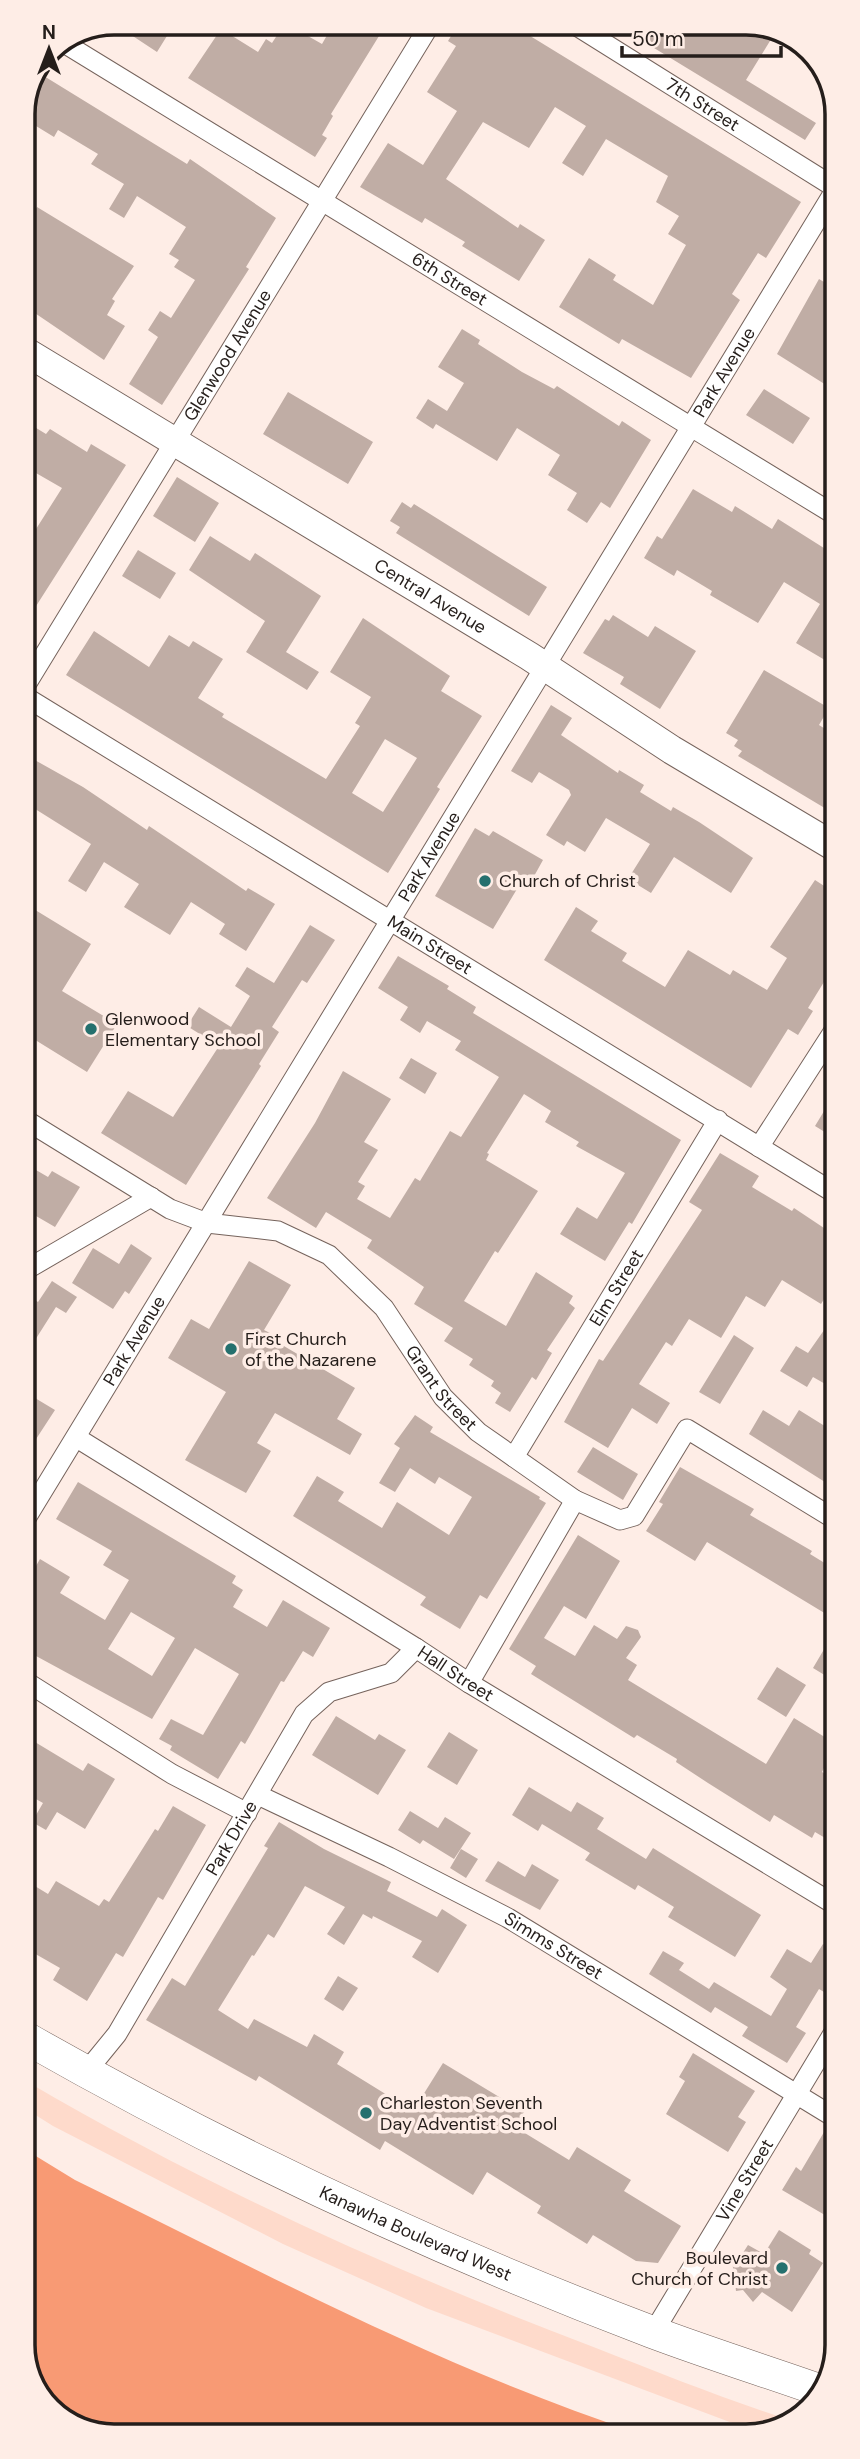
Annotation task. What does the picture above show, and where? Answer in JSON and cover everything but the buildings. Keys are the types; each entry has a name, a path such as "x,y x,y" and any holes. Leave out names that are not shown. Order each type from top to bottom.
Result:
{"main road":[{"name":"Kanawha Boulevard West","path":"35,2043 86,2073 366,2214 653,2333 812,2388"}],"street":[{"name":"Glenwood Avenue","path":"35,670 424,35"},
{"name":"7th Street","path":"591,35 825,183"},
{"name":"6th Street","path":"84,55 825,508"},
{"name":"Park Avenue","path":"35,1504 389,918 694,426 825,204"},
{"name":"Central Avenue","path":"35,357 545,666 672,750 825,841"},
{"name":"Main Street","path":"35,703 825,1187"},
{"path":"759,1147 825,1045"},
{"name":"Elm Street","path":"514,1457 718,1120"},
{"name":"Grant Street","path":"35,1126 170,1209 207,1223 278,1231 329,1255 384,1308 459,1416 575,1500 620,1520 634,1516 687,1429 825,1513"},
{"path":"35,1265 150,1197"},
{"name":"Hall Street","path":"76,1438 416,1648 469,1684 825,1899"},
{"path":"469,1684 575,1500"},
{"name":"Park Drive","path":"86,2073 117,2034 314,1702 349,1684 377,1679 391,1673 416,1648"},
{"path":"35,1687 172,1774 247,1813"},
{"name":"Simms Street","path":"258,1795 389,1857 508,1918 825,2112"},
{"name":"Vine Street","path":"653,2333 825,2047"}],"shaded area":[{"path":"35,2086 234,2193 377,2259 692,2386 779,2416 756,2423 735,2424 426,2308 283,2244 35,2115"},
{"path":"35,2156 75,2180 354,2317 425,2350 614,2424 109,2424 79,2416 66,2408 48,2389 36,2355"}],"place":[{"name":"Church of Christ","path":"485,881"},
{"name":"Glenwood Elementary School","path":"91,1029"},
{"name":"First Church of the Nazarene","path":"231,1349"},
{"name":"Charleston Seventh Day Adventist School","path":"366,2113"},
{"name":"Boulevard Church of Christ","path":"782,2268"}]}
